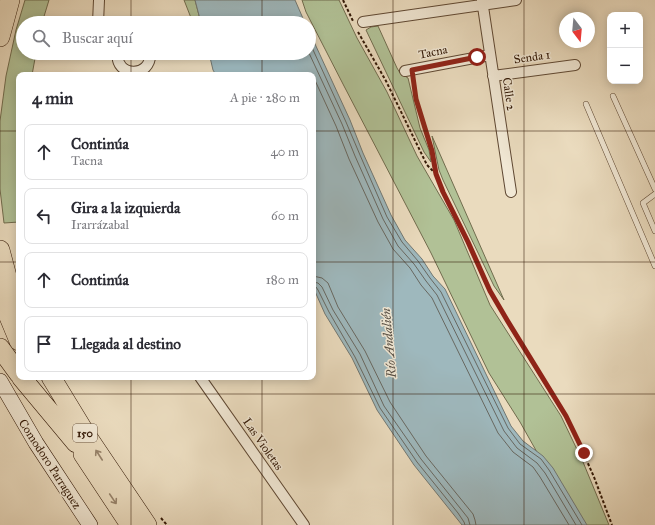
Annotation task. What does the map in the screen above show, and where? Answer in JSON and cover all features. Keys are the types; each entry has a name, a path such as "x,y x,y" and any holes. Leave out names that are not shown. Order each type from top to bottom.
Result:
{"highway":[{"path":"0,37 10,0"},
{"path":"0,250 9,284 16,302"},
{"path":"0,295 16,334"},
{"path":"0,348 16,370"},
{"path":"23,380 76,443"},
{"name":"150","path":"39,380 76,443 130,525"},
{"name":"150","path":"53,380 87,436 147,525"},
{"path":"122,487 158,525"}],"street":[{"path":"98,16 99,0"},
{"path":"358,25 483,2 516,0"},
{"name":"Calle 2","path":"483,2 511,192"},
{"name":"Tacna","path":"408,70 490,55"},
{"path":"118,60 127,72"},
{"path":"137,72 142,70 150,60"},
{"name":"Senda 1","path":"493,76 575,65"},
{"name":"Las Violetas","path":"202,380 304,525"},
{"name":"Comodoro Parraguez","path":"0,381 36,442 90,525"}],"lane":[{"path":"612,96 655,189"},
{"path":"586,104 655,266"},
{"path":"655,194 643,203 655,231"}],"path":[{"path":"343,0 358,25 427,165 436,174"},
{"path":"408,70 432,151 436,174 443,192 490,291 566,416 594,477 612,525"}],"green space":[{"path":"25,0 49,0 44,16 20,16"},
{"path":"184,0 195,0 199,16 190,16"},
{"path":"302,0 339,0 357,38 387,92 417,156 454,220 490,305 561,416 583,462 609,525 578,525 520,422 489,373 431,253 316,31 316,16 308,16"},
{"path":"378,26 397,68 400,73 408,78 420,128 429,150 431,162 424,152 366,30 371,27"},
{"path":"16,30 16,60 35,60 33,72 16,72 16,222 4,223 0,189 0,121 6,76"},
{"path":"432,136 504,300 494,286 443,180 439,170"}],"water":[{"path":"195,0 295,0 302,16 199,16"},
{"name":"Río Andalién","path":"316,46 391,215 405,240 445,289 511,426 523,441 543,456 553,468 587,525 462,525 414,465 377,410 352,358 325,314 316,294 316,72 214,72 211,60 316,60"}],"route":[{"path":"477,57 412,70 416,99 432,151 436,174 490,291 566,416 584,453"}]}
